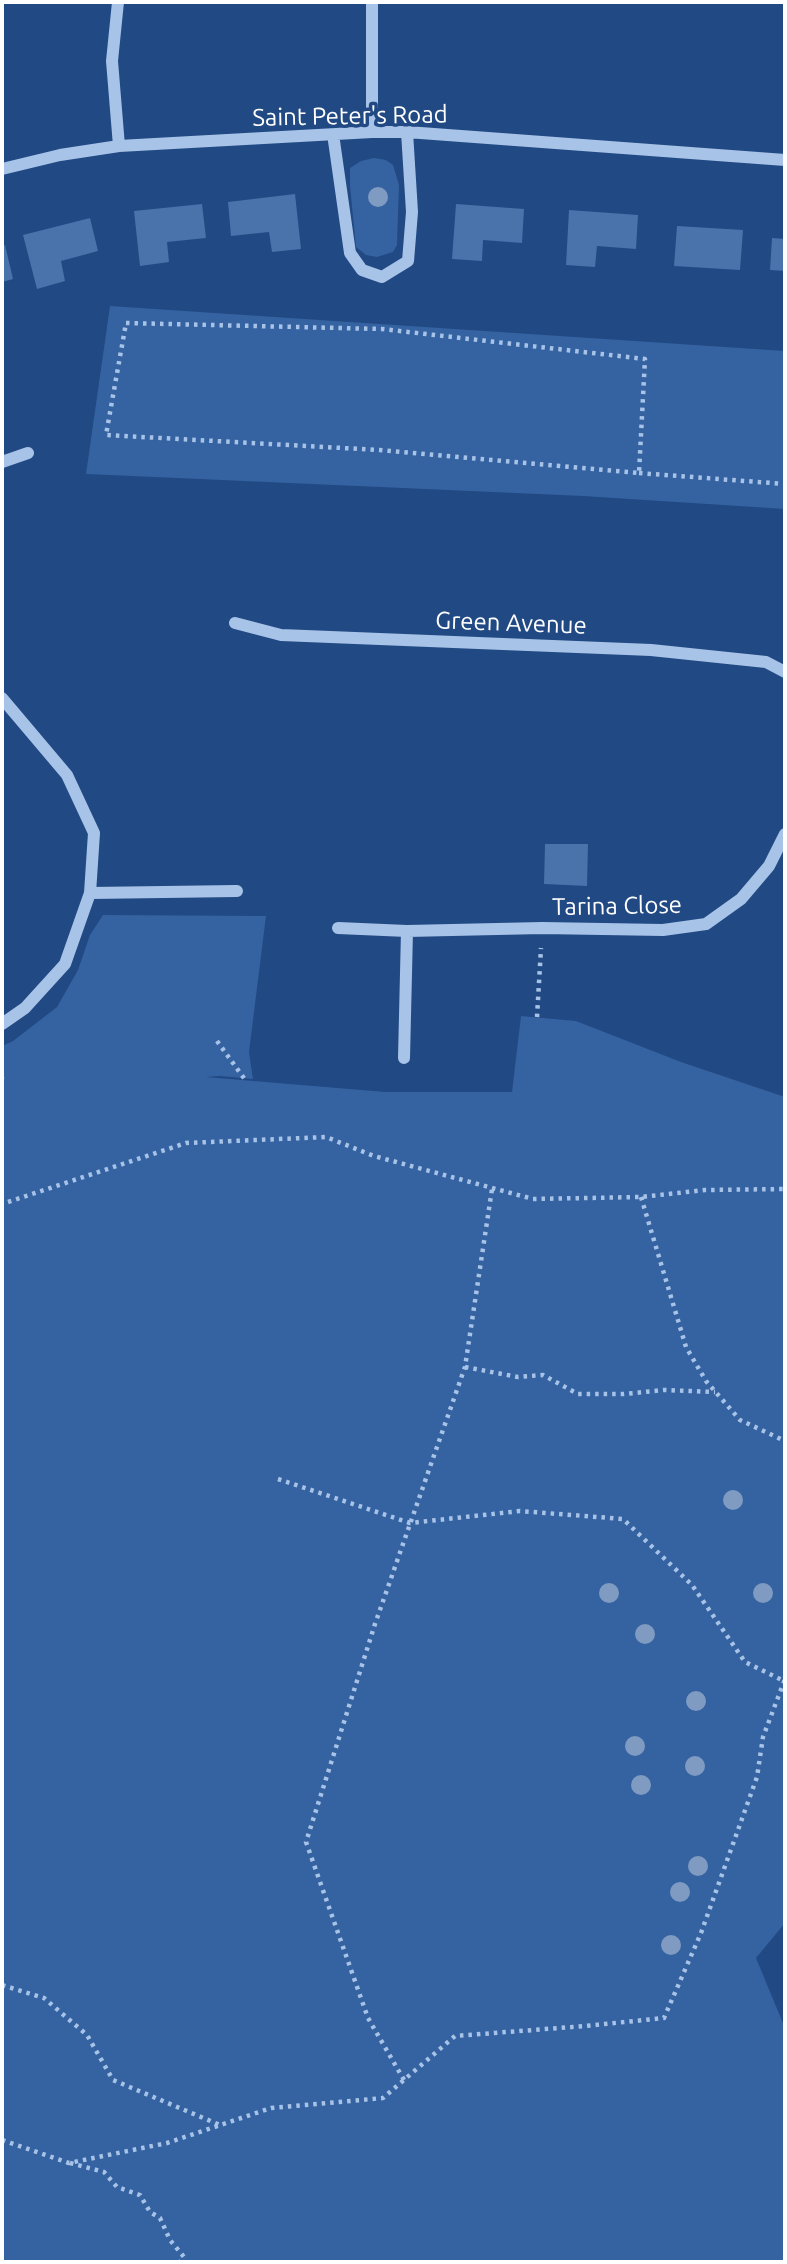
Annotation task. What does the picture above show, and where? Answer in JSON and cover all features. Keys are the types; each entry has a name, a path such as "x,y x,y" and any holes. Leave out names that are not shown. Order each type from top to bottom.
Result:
{"street":[{"path":"118,2 112,61 119,146"},
{"path":"372,2 372,132"},
{"path":"333,134 350,253 362,270 382,277 408,261 412,212 407,131"},
{"name":"Saint Peter's Road","path":"2,169 60,155 119,146 407,131 785,160"},
{"path":"2,462 28,453"},
{"name":"Green Avenue","path":"234,623 281,635 651,650 766,662 785,672"},
{"path":"2,698 67,775 94,833 90,893 65,964 25,1007 2,1024"},
{"name":"Tarina Close","path":"338,928 407,931 542,928 663,930 706,924 741,899 769,866 785,834"},
{"path":"90,893 237,891"},
{"path":"404,1058 407,931"}],"path":[{"path":"639,473 645,359 382,329 126,323 106,435 379,450 639,473 785,484"},
{"path":"537,1017 542,928"},
{"path":"217,1041 246,1081"},
{"path":"8,1202 186,1143 326,1137 374,1156 533,1199 641,1196 705,1190 785,1189"},
{"path":"404,2080 368,2018 306,1842 371,1637 465,1367 492,1189"},
{"path":"641,1196 686,1347 706,1381 740,1420 785,1441"},
{"path":"465,1367 518,1377 543,1375 578,1394 624,1394 664,1390 716,1392"},
{"path":"69,2162 167,2143 271,2108 383,2098 455,2036 664,2018 701,1933 757,1777 763,1737 785,1680 745,1662 692,1585 623,1519 520,1511 410,1523 278,1479"},
{"path":"2,1985 44,1998 70,2020 87,2035 113,2080 220,2125"},
{"path":"2,2140 104,2172 117,2187 140,2194 150,2212 159,2218 170,2240 184,2257 180,2262"}],"shaded area":[{"path":"374,158 386,160 393,165 399,185 397,245 393,252 377,257 366,255 356,247 350,186 350,168 361,161"},
{"path":"110,306 785,351 785,509 583,496 86,474"},
{"path":"103,915 266,916 249,1052 253,1079 206,1077 385,1092 512,1092 521,1016 576,1021 681,1062 785,1097 785,1923 756,1958 785,2028 785,2262 2,2262 2,1046 13,1041 57,1007 78,970 90,935"}],"building":[{"path":"295,194 301,249 272,252 269,232 231,236 228,202"},
{"path":"202,204 206,238 167,242 169,262 140,266 134,211"},
{"path":"456,204 524,209 522,243 483,240 482,261 452,259"},
{"path":"569,210 638,215 636,249 597,246 595,267 566,265"},
{"path":"90,218 98,251 61,261 65,281 37,289 23,235"},
{"path":"677,226 743,230 740,270 674,266"},
{"path":"772,238 785,239 785,271 770,270"},
{"path":"5,245 13,279 2,282 2,246"},
{"path":"545,844 588,844 587,886 544,884"}]}
